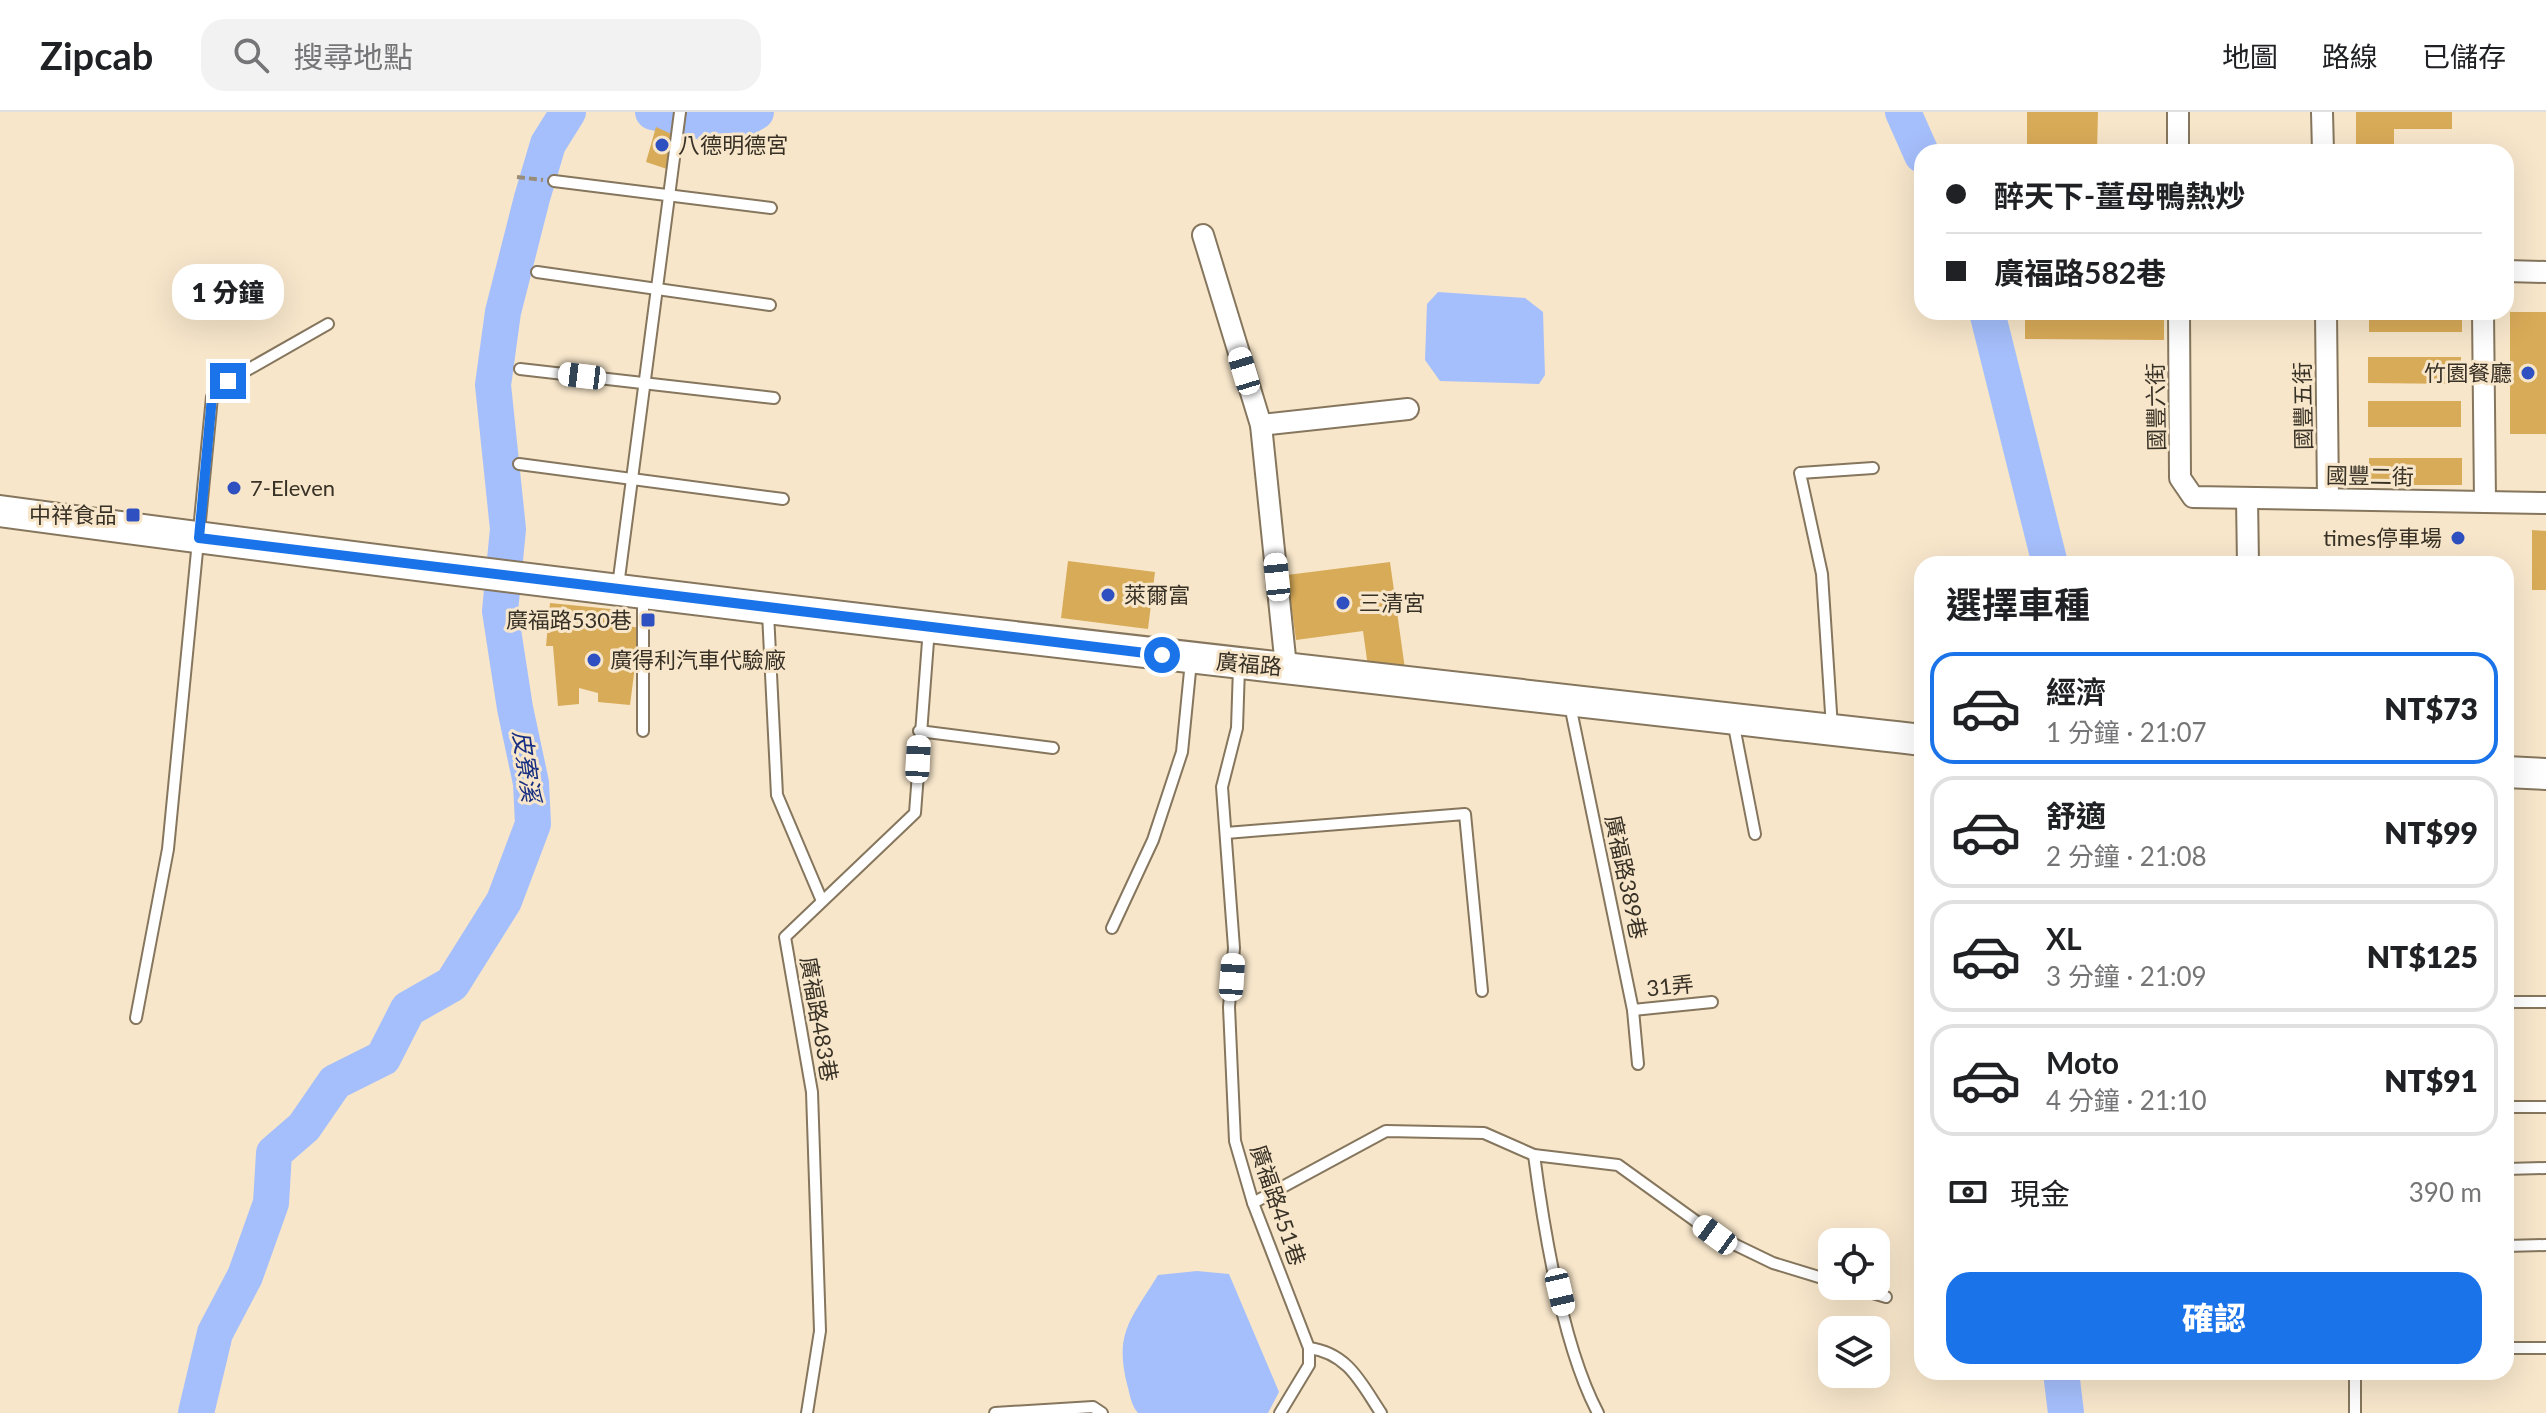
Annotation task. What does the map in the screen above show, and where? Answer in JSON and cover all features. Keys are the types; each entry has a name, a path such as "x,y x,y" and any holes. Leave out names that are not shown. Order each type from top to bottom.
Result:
{"street":[{"path":"2178,112 2178,144"},
{"path":"2322,112 2323,144"},
{"path":"1203,235 1261,425 1286,667"},
{"path":"2514,271 2546,272"},
{"name":"國豐六街","path":"2179,320 2180,478 2193,497"},
{"name":"國豐五街","path":"2326,320 2328,499"},
{"path":"2483,320 2485,502"},
{"path":"1261,425 1408,409"},
{"name":"國豐二街","path":"2193,497 2546,503"},
{"path":"2247,498 2248,556"},
{"path":"0,511 199,538"},
{"name":"廣福路","path":"199,538 1191,659 1286,667 1914,739"},
{"path":"2514,772 2546,774"}],"lane":[{"path":"643,731 630,590 632,477 680,112"},
{"path":"554,181 771,208"},
{"path":"537,272 770,305"},
{"path":"136,1018 168,849 212,397 228,381 328,324"},
{"path":"520,369 774,398"},
{"path":"519,464 783,499"},
{"path":"1832,730 1822,574 1800,473 1873,468"},
{"path":"768,606 777,795 822,901"},
{"name":"廣福路483巷","path":"807,1413 820,1331 812,1092 785,937 915,813 929,626"},
{"path":"1112,928 1153,840 1182,752 1191,659"},
{"name":"廣福路451巷","path":"1240,663 1237,728 1222,787 1234,948 1229,1007 1235,1141 1253,1203 1309,1348"},
{"name":"廣福路389巷","path":"1569,699 1633,1010 1638,1064"},
{"path":"1733,719 1755,834"},
{"path":"919,731 1053,748"},
{"path":"1226,833 1465,814 1482,991"},
{"name":"31弄","path":"1633,1010 1712,1002"},
{"path":"2514,1002 2546,1002"},
{"path":"2514,1107 2546,1107"},
{"path":"1253,1203 1386,1131 1484,1133 1534,1155 1618,1165 1715,1235 1773,1263 1818,1277"},
{"path":"1534,1155 1542,1212 1573,1346 1584,1387 1598,1413"},
{"path":"2514,1169 2546,1168"},
{"path":"2514,1246 2546,1245"},
{"path":"1280,1413 1309,1365 1309,1348 1332,1351 1356,1376 1381,1413"},
{"path":"2514,1348 2546,1348"},
{"path":"2355,1380 2355,1413"},
{"path":"995,1413 1093,1407 1102,1413"}],"path":[{"path":"517,177 554,181"}],"water":[{"path":"1438,292 1525,298 1543,312 1545,375 1539,384 1440,381 1425,360 1427,304"},
{"path":"1197,1271 1229,1274 1279,1392 1268,1413 1138,1413 1134,1407 1123,1351 1124,1338 1133,1315 1158,1275"}],"building":[{"path":"2027,112 2098,112 2097,144 2027,144"},
{"path":"2356,112 2452,112 2452,129 2394,129 2394,144 2356,144"},
{"name":"八德明德宮","path":"656,127 676,136 670,170 646,162"},
{"name":"竹園餐廳","path":"2514,312 2546,312 2546,434 2510,434 2510,320 2514,320"},
{"path":"2025,320 2164,320 2164,340 2025,339"},
{"path":"2369,320 2462,320 2462,332 2369,332"},
{"path":"2368,357 2461,357 2461,384 2368,383"},
{"path":"2368,401 2461,401 2461,427 2368,427"},
{"path":"2369,458 2462,458 2462,485 2369,485"},
{"path":"2532,530 2546,531 2546,590 2532,590"},
{"name":"萊爾富","path":"1068,561 1155,572 1148,629 1061,618"},
{"name":"三清宮","path":"1390,562 1405,669 1369,674 1363,631 1296,640 1287,575"},
{"name":"廣得利汽車代驗廠","path":"550,603 631,611 628,626 640,628 630,705 598,702 598,693 579,688 579,704 558,706 553,646 546,646"}],"waterway":[{"name":"皮寮溪","path":"196,1413 215,1333 245,1276 271,1203 274,1153 304,1127 335,1082 383,1058 408,1009 452,984 504,901 533,824 531,783 515,708 500,611 508,529 493,385 503,312 532,198 548,144 568,112"},
{"name":"皮寮溪","path":"653,112 729,127 756,112"},
{"path":"1903,112 1917,144"},
{"path":"1989,320 2048,556"},
{"path":"2062,1380 2066,1413"}],"place":[{"name":"八德明德宮","path":"662,145"},
{"name":"竹園餐廳","path":"2528,373"},
{"name":"7-Eleven","path":"234,488"},
{"name":"中祥食品","path":"133,515"},
{"name":"times停車場","path":"2458,538"},
{"name":"萊爾富","path":"1108,595"},
{"name":"三清宮","path":"1343,603"},
{"name":"廣福路530巷","path":"648,620"},
{"name":"廣得利汽車代驗廠","path":"594,660"}],"route":[{"path":"228,381 212,397 199,538 1162,655"}]}
